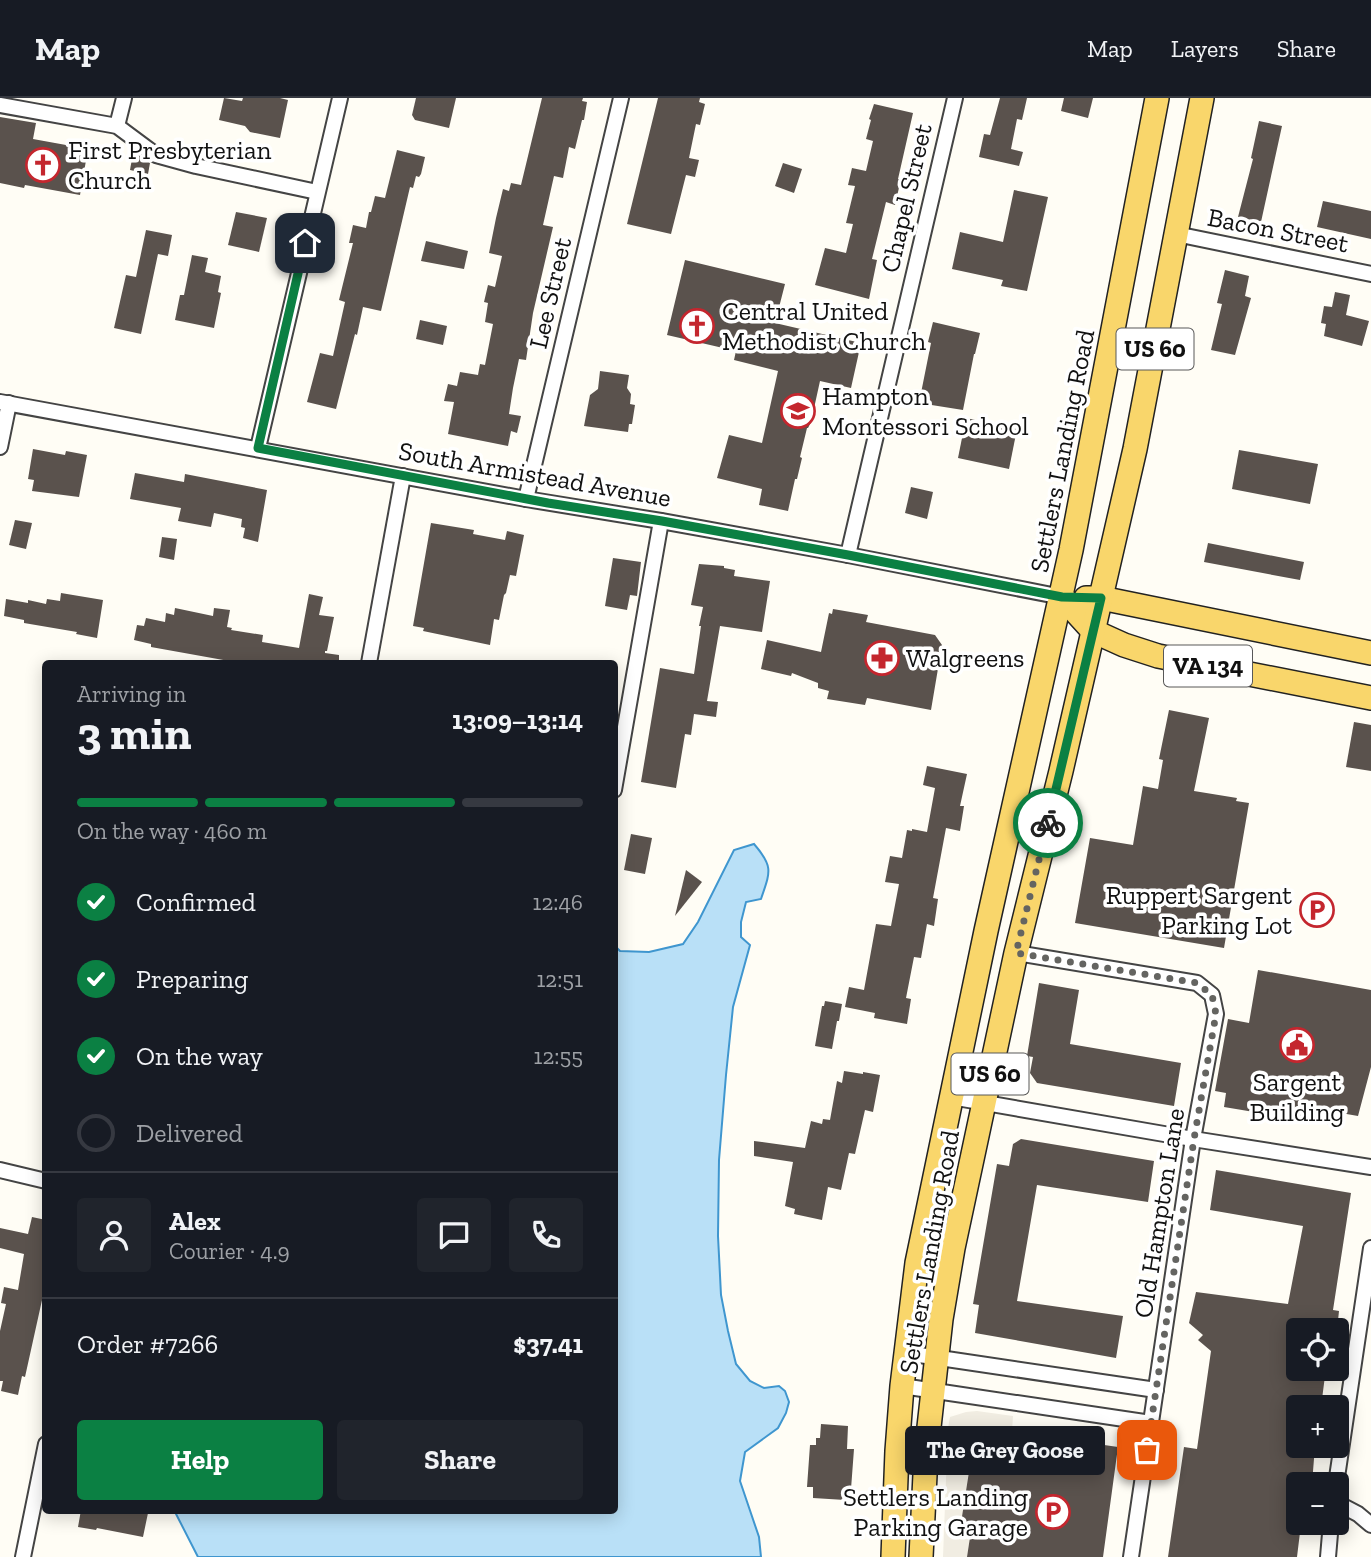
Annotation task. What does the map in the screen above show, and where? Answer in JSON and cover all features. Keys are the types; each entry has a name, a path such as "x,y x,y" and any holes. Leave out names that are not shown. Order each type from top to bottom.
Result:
{"main road":[{"name":"Settlers Landing Road","path":"893,1557 902,1386 917,1263 1062,597 1157,98"},
{"name":"Settlers Landing Road","path":"921,1557 926,1454 936,1358 953,1248 1016,953 1135,449 1202,98"},
{"name":"VA 134","path":"1062,597 1101,598 1371,653"},
{"name":"VA 134","path":"1062,597 1093,631 1124,645 1158,656 1371,698"}],"street":[{"path":"117,126 124,98"},
{"path":"258,448 340,98"},
{"name":"Lee Street","path":"526,499 621,98"},
{"name":"Chapel Street","path":"848,555 955,98"},
{"path":"0,105 117,126 156,155 317,192"},
{"name":"Bacon Street","path":"1176,234 1371,274"},
{"path":"0,447 4,403"},
{"name":"South Armistead Avenue","path":"4,403 848,555 1062,597"},
{"path":"370,660 403,476"},
{"path":"618,768 662,521"},
{"name":"Old Hampton Lane","path":"1016,953 1197,983 1212,995 1216,1014 1194,1139 1130,1557"},
{"path":"951,1097 1371,1167"},
{"path":"0,1170 42,1180"},
{"path":"1338,1472 1371,1248"},
{"path":"905,1353 1156,1390"},
{"path":"902,1386 1151,1423"},
{"path":"23,1557 42,1464"},
{"path":"1349,1509 1371,1525"},
{"path":"1328,1557 1330,1535"}],"shaded area":[{"path":"977,1411 1013,1416 1012,1431 1008,1431 1005,1450 972,1446 962,1522 972,1524 967,1557 943,1557 950,1417"}],"water":[{"path":"754,844 765,859 768,876 761,899 746,902 741,922 741,937 750,945 733,1007 726,1075 719,1160 718,1236 721,1295 736,1364 750,1381 764,1388 779,1386 785,1391 789,1402 778,1428 745,1452 740,1481 759,1537 761,1557 198,1557 176,1514 618,1514 618,949 649,952 683,944 698,922 734,850"}],"building":[{"path":"224,98 242,101 243,98 288,100 280,138 250,132 245,126 219,120"},
{"path":"416,98 456,98 449,128 415,120 412,115"},
{"path":"542,98 583,98 582,101 587,102 575,149 569,147 563,178 554,176 543,225 553,227 533,313 526,360 519,359 509,414 521,416 517,433 511,431 508,446 448,434 454,402 444,401 448,384 457,386 460,372 478,375 480,364 485,365 493,324 485,322 488,303 484,302 488,285 495,287 502,256 489,253 496,218 503,189 509,191 511,183 521,185"},
{"path":"658,98 700,98 699,102 705,104 700,125 696,124 689,158 699,160 695,177 686,175 671,234 627,224"},
{"path":"1000,98 1027,98 1022,120 1017,119 1011,149 1023,152 1019,166 979,157 984,134 990,135"},
{"path":"1064,98 1093,98 1088,118 1061,111"},
{"path":"874,104 913,113 895,205 886,202 872,259 877,260 869,299 815,285 825,248 846,253 853,224 846,223 855,186 848,185 852,168 866,171 873,141 866,139"},
{"name":"First Presbyterian Church","path":"0,117 36,123 33,139 88,149 80,195 0,183"},
{"path":"1259,121 1282,126 1261,222 1238,217 1253,159 1251,158"},
{"path":"397,150 425,157 421,174 416,176 413,188 410,187 381,311 363,307 336,409 307,402 320,353 333,356 345,302 339,300 353,243 349,243 353,225 366,228 375,196 385,198"},
{"path":"133,153 150,163 148,174 130,170"},
{"path":"783,163 802,169 794,193 775,186"},
{"path":"1014,190 1048,197 1027,291 1001,286 1003,280 952,269 960,232 1003,242"},
{"path":"1323,201 1371,211 1371,239 1317,227"},
{"path":"236,212 267,218 259,252 228,245"},
{"path":"146,230 172,235 168,256 158,254 141,334 114,328 126,275 136,277"},
{"path":"426,241 468,251 464,269 421,261"},
{"path":"192,255 208,258 205,272 221,276 218,292 221,293 214,328 175,320 180,295 184,295"},
{"path":"685,260 785,284 775,323 861,343 851,388 820,381 788,511 759,505 762,489 717,478 729,435 762,443 778,371 734,360 736,351 667,335"},
{"path":"1225,270 1249,276 1245,296 1251,298 1235,355 1211,350 1222,304 1217,303"},
{"path":"1335,292 1350,295 1346,315 1369,321 1362,346 1324,336 1326,324 1321,323 1324,306 1332,307"},
{"path":"420,320 447,326 443,345 416,339"},
{"path":"933,322 980,333 963,410 919,403"},
{"path":"600,371 629,375 627,388 631,394 630,404 635,405 628,432 584,426 590,395 598,389"},
{"path":"966,418 1017,429 1009,469 958,458"},
{"path":"33,449 65,455 66,451 87,455 79,497 32,491 34,480 28,479"},
{"path":"1239,450 1318,464 1310,504 1232,489"},
{"path":"135,473 184,482 185,474 267,490 258,542 243,538 245,528 241,527 242,519 214,513 211,527 178,521 181,508 130,499"},
{"path":"911,487 933,492 927,519 905,513"},
{"path":"15,520 32,523 26,549 9,545"},
{"path":"431,523 474,530 473,534 505,540 507,531 524,535 516,576 510,575 499,620 494,619 490,645 423,631 424,628 413,626"},
{"path":"162,537 177,539 174,560 159,557"},
{"path":"1208,543 1304,562 1300,580 1204,562"},
{"path":"613,558 641,562 637,596 630,595 627,610 605,606"},
{"path":"699,564 724,566 735,570 734,576 770,581 762,632 720,626 707,701 718,702 716,717 694,714 691,735 685,734 676,788 641,782 660,668 694,674 703,607 691,605"},
{"path":"61,593 103,600 97,638 24,623 24,620 4,616 6,599 46,604 47,599 60,601"},
{"path":"309,594 323,597 319,615 334,617 325,653 339,655 339,660 223,660 151,647 151,644 134,640 137,625 144,626 146,618 165,622 166,613 174,615 175,608 213,616 214,608 230,610 227,627 232,628 231,630 263,635 262,642 299,648"},
{"name":"Walgreens","path":"833,609 868,615 866,622 935,635 942,645 931,710 867,698 865,705 827,699 829,691 818,688 818,683 792,673 791,676 761,669 767,640 821,652 829,613 832,614"},
{"path":"1169,710 1209,718 1194,791 1237,798 1236,801 1249,803 1224,948 1075,923 1090,838 1133,845 1143,786 1158,789 1163,760 1159,759"},
{"path":"1354,722 1371,725 1371,771 1346,767"},
{"path":"927,766 967,774 960,806 964,806 960,831 946,828 933,898 938,899 934,926 927,924 921,958 914,957 906,998 911,999 907,1024 874,1018 875,1013 845,1007 849,987 864,990 876,924 891,926 899,884 885,882 890,856 902,858 907,830 927,832 935,788 923,785"},
{"path":"631,834 652,838 645,874 624,870"},
{"path":"686,870 702,882 675,916"},
{"name":"Sargent Building","path":"1258,970 1371,990 1371,1067 1358,1116 1335,1112 1333,1125 1224,1107 1226,1093 1215,1091 1228,1019 1249,1023"},
{"path":"1039,983 1079,990 1070,1044 1181,1063 1174,1106 1037,1083 1030,1073 1033,1057 1027,1056"},
{"path":"825,1001 842,1004 832,1049 815,1046"},
{"path":"844,1071 880,1075 873,1112 865,1110 855,1154 849,1153 841,1190 828,1187 822,1220 794,1214 795,1209 785,1206 793,1162 754,1156 754,1141 805,1148 811,1121 822,1124 823,1119 830,1120 837,1081 842,1083"},
{"path":"1021,1139 1154,1161 1148,1202 1037,1185 1017,1301 1123,1316 1116,1358 975,1333 979,1305 973,1304 997,1164 1009,1166 1013,1144"},
{"path":"1216,1170 1351,1193 1333,1310 1339,1311 1338,1318 1286,1318 1286,1381 1324,1381 1323,1395 1286,1395 1286,1458 1314,1458 1313,1472 1286,1472 1286,1535 1300,1535 1297,1557 1168,1557 1184,1447 1197,1449 1211,1351 1198,1340 1203,1335 1189,1323 1196,1292 1288,1304 1303,1226 1210,1210"},
{"path":"32,1217 42,1219 42,1300 25,1377 22,1376 18,1395 1,1391 3,1381 0,1381 0,1331 6,1304 1,1303 4,1287 18,1290 24,1254 0,1248 0,1228 28,1234"},
{"path":"821,1424 848,1426 847,1449 854,1449 851,1489 845,1489 845,1500 813,1498 813,1487 807,1487 810,1445 816,1445 816,1438 820,1438"},
{"name":"Settlers Landing Parking Garage","path":"1008,1431 1118,1447 1103,1557 967,1557 972,1524 961,1523 973,1446 1005,1451"},
{"path":"80,1514 148,1514 143,1537 78,1527"}],"way so far":[{"path":"1048,823 1016,953 1197,983 1212,995 1216,1014 1194,1139 1147,1450"}],"place":[{"name":"First Presbyterian Church","path":"43,165"},
{"name":"Central United Methodist Church","path":"697,326"},
{"name":"Hampton Montessori School","path":"798,411"},
{"name":"Walgreens","path":"882,658"},
{"name":"Ruppert Sargent Parking Lot","path":"1317,910"},
{"name":"Sargent Building","path":"1297,1045"},
{"name":"The Grey Goose","path":"1147,1450"},
{"name":"Settlers Landing Parking Garage","path":"1053,1512"}],"route":[{"path":"305,243 258,448 548,503 848,555 1062,597 1101,598 1048,823"}]}
